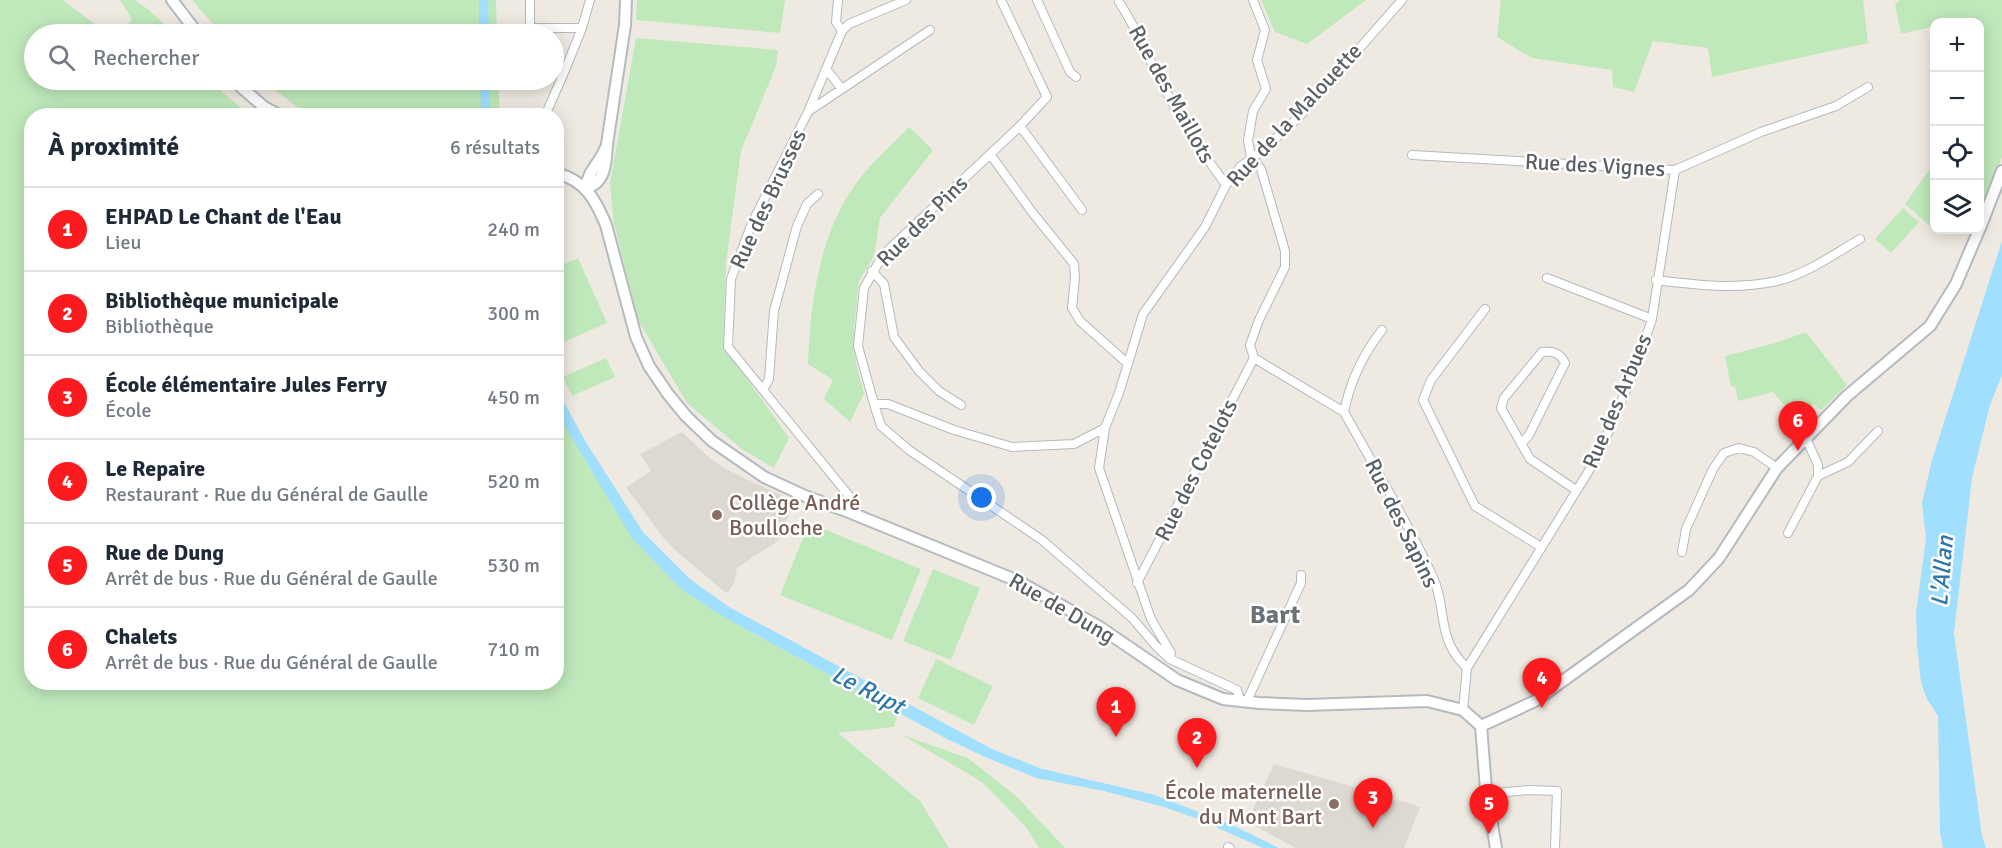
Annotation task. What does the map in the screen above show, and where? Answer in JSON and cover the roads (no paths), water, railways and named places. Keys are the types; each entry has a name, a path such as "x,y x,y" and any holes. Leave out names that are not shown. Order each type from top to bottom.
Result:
{"main road":[{"path":"172,0 190,24"},
{"path":"586,188 586,180 601,159 607,144 625,25 626,0"},
{"path":"244,90 266,108"},
{"path":"1984,216 2002,171"},
{"path":"564,176 586,188"},
{"name":"Rue de Dung","path":"586,188 591,193 606,225 636,336 649,366 686,416 712,441 764,477 1018,581 1098,626 1177,680 1223,699 1307,705 1427,702 1463,710 1481,726"},
{"path":"1496,848 1486,794 1481,726 1535,701 1689,590 1719,558 1777,468 1847,396 1930,326 1956,284 1977,234"}],"street":[{"path":"530,0 530,24"},
{"path":"564,74 590,0"},
{"path":"838,0 836,22 842,31 849,24 906,0"},
{"name":"Rue des Pins","path":"874,404 858,346 864,288 873,271 883,255 1020,126 1047,97 1002,0"},
{"path":"1037,0 1070,72 1076,77"},
{"path":"1253,0 1265,30 1257,60 1266,89 1253,111 1248,141 1251,157 1261,169 1284,251 1285,267 1259,320 1250,345 1254,358"},
{"name":"Rue de la Malouette","path":"1170,659 1171,653 1151,619 1137,583 1099,468 1105,428 1119,393 1143,314 1205,227 1226,185 1241,166 1263,150 1299,117 1402,0"},
{"name":"Rue des Maillots","path":"1119,3 1129,17 1164,88 1202,152 1226,185"},
{"path":"564,29 582,28"},
{"path":"808,112 930,30"},
{"name":"Rue des Brusses","path":"842,31 808,112 752,223 731,279 728,347 850,497 849,512"},
{"path":"826,69 842,89"},
{"name":"Rue des Vignes","path":"1412,155 1675,170 1761,132 1836,106 1868,87"},
{"path":"549,108 557,90"},
{"path":"1020,126 1082,210"},
{"path":"990,154 1032,212 1074,264 1072,308 1080,321 1127,363"},
{"name":"Rue des Arbues","path":"1463,710 1467,668 1602,446 1635,369 1652,319 1656,280 1675,170"},
{"path":"763,390 769,379 774,311 797,226 807,204 818,194"},
{"path":"1656,280 1716,287 1778,281 1814,266 1860,239"},
{"path":"873,271 884,284 894,337 919,371 939,392 961,405"},
{"path":"1547,278 1652,319"},
{"path":"1485,309 1431,380 1423,400 1475,506 1541,547"},
{"path":"1344,412 1346,400 1368,348 1382,330"},
{"path":"1521,444 1529,435 1565,363 1561,355 1552,351 1542,352 1504,398 1501,408 1521,444 1530,459 1576,490"},
{"name":"Rue des Sapins","path":"1254,358 1344,412 1401,512 1434,578 1446,635 1456,657 1467,668"},
{"name":"Rue des Cotelots","path":"1137,583 1254,358"},
{"path":"1105,428 1074,444 1012,447 954,430 888,404 874,404 881,426 909,450 1042,540 1132,618 1170,659 1237,690 1243,700"},
{"path":"1818,476 1848,462 1878,431"},
{"path":"1788,533 1818,476 1818,465 1806,438"},
{"path":"1682,552 1686,529 1713,469 1724,453 1739,448 1754,452 1777,468"},
{"path":"1243,700 1301,583 1301,575"},
{"path":"1486,794 1529,790 1557,791 1555,848"}],"water":[{"path":"479,0 488,0 489,24 479,24"},
{"path":"480,90 489,90 490,108 481,108"},
{"name":"L'Allan","path":"2002,241 2002,375 1990,405 1972,478 1954,633 1982,836 1986,848 1943,848 1940,833 1938,716 1927,699 1921,683 1917,644 1916,613 1926,538 1922,503 1932,460"},
{"name":"Le Rupt","path":"564,402 584,439 643,532 690,579 729,607 992,749 1042,769 1155,795 1232,825 1279,848 1263,848 1164,807 1104,791 1036,778 945,738 722,616 680,588 632,538 564,425"}],"place":[{"name":"Chalets","path":"1798,451"},
{"name":"Collège André Boulloche","path":"717,515"},
{"name":"Le Repaire","path":"1542,708"},
{"name":"EHPAD Le Chant de l'Eau","path":"1116,737"},
{"name":"Bibliothèque municipale","path":"1197,768"},
{"name":"École maternelle du Mont Bart","path":"1334,804"},
{"name":"École élémentaire Jules Ferry","path":"1373,828"},
{"name":"Rue de Dung","path":"1489,834"}],"district":[{"name":"Bart","path":"1275,615"}]}
